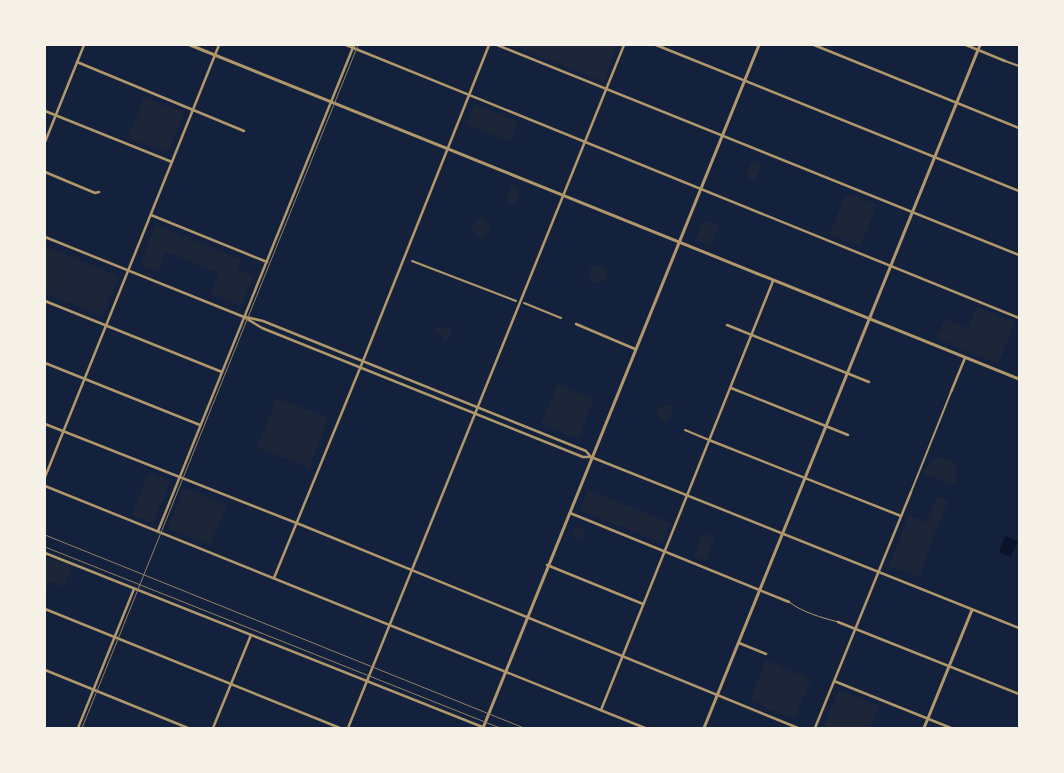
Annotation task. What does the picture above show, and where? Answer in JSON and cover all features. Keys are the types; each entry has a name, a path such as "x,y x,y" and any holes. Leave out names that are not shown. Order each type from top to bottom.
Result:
{"street":[{"path":"45,142 84,45"},
{"path":"190,45 1019,379"},
{"path":"45,477 219,45"},
{"path":"346,45 353,46 584,143 1019,318"},
{"path":"274,578 361,367 489,45"},
{"path":"497,45 1019,255"},
{"path":"348,728 624,45"},
{"path":"656,45 1019,191"},
{"path":"45,553 368,680 484,728 547,565 758,45"},
{"path":"814,45 1019,128"},
{"path":"966,45 1019,66"},
{"path":"704,728 980,45"},
{"path":"158,531 353,46"},
{"path":"77,62 244,130"},
{"path":"45,111 172,162"},
{"path":"45,172 95,193 99,192"},
{"path":"151,215 267,262"},
{"path":"45,237 244,317 262,328 583,457 592,457 1019,628"},
{"path":"412,261 516,301"},
{"path":"601,710 773,280"},
{"path":"45,301 222,372"},
{"path":"524,303 561,318"},
{"path":"244,317 263,321 363,360 586,451 592,457"},
{"path":"576,324 635,349"},
{"path":"727,325 870,382"},
{"path":"815,728 965,358"},
{"path":"45,363 200,425"},
{"path":"730,388 848,435"},
{"path":"45,424 297,523 798,728"},
{"path":"685,430 901,516"},
{"path":"45,486 645,728"},
{"path":"569,512 788,602"},
{"path":"547,565 643,604"},
{"path":"78,728 134,589"},
{"path":"45,609 340,728"},
{"path":"924,728 972,610"},
{"path":"838,622 1019,694"},
{"path":"213,728 251,635"},
{"path":"739,643 766,654"},
{"path":"45,670 188,728"},
{"path":"834,681 951,728"}],"lane":[{"path":"788,602 798,609 820,618 838,622"}],"shaded area":[{"path":"512,45 618,45 603,82"},
{"path":"144,97 184,112 170,148 164,152 128,138"},
{"path":"474,104 518,122 511,142 467,125"},
{"path":"752,161 762,165 755,181 745,177"},
{"path":"512,185 521,189 514,206 506,203"},
{"path":"850,194 877,205 860,246 829,234 846,195 849,196"},
{"path":"481,219 487,222 490,228 487,234 481,237 475,234 472,228 475,222"},
{"path":"704,220 719,226 710,246 695,240"},
{"path":"156,225 242,260 238,270 254,276 241,306 211,294 219,273 166,252 158,272 140,265"},
{"path":"45,246 119,276 102,316 45,293"},
{"path":"598,265 604,268 607,274 604,280 598,283 592,280 589,274 592,268"},
{"path":"977,306 1015,322 998,364 936,338 945,319 968,328"},
{"path":"450,325 451,335 447,340 443,341 441,334 436,333 435,329 438,326 443,328"},
{"path":"558,384 594,399 578,439 541,424"},
{"path":"277,398 328,418 309,468 257,447"},
{"path":"673,405 670,419 665,424 656,409"},
{"path":"940,458 950,461 956,466 957,475 954,485 922,473 933,460"},
{"path":"149,472 170,481 153,523 132,515"},
{"path":"184,488 227,505 210,545 168,528"},
{"path":"588,490 670,523 662,543 580,510"},
{"path":"937,496 948,500 919,577 889,566 909,515 926,522"},
{"path":"576,526 586,530 583,538 579,540 572,536"},
{"path":"703,533 715,537 706,561 694,556"},
{"path":"1005,536 1018,541 1011,557 999,552"},
{"path":"45,556 72,567 64,587 49,581 45,590"},
{"path":"766,660 811,679 794,719 750,701"},
{"path":"839,690 879,706 870,728 823,728"}],"railway":[{"path":"82,728 358,45"},
{"path":"45,535 524,728"},
{"path":"45,547 500,728"}]}
